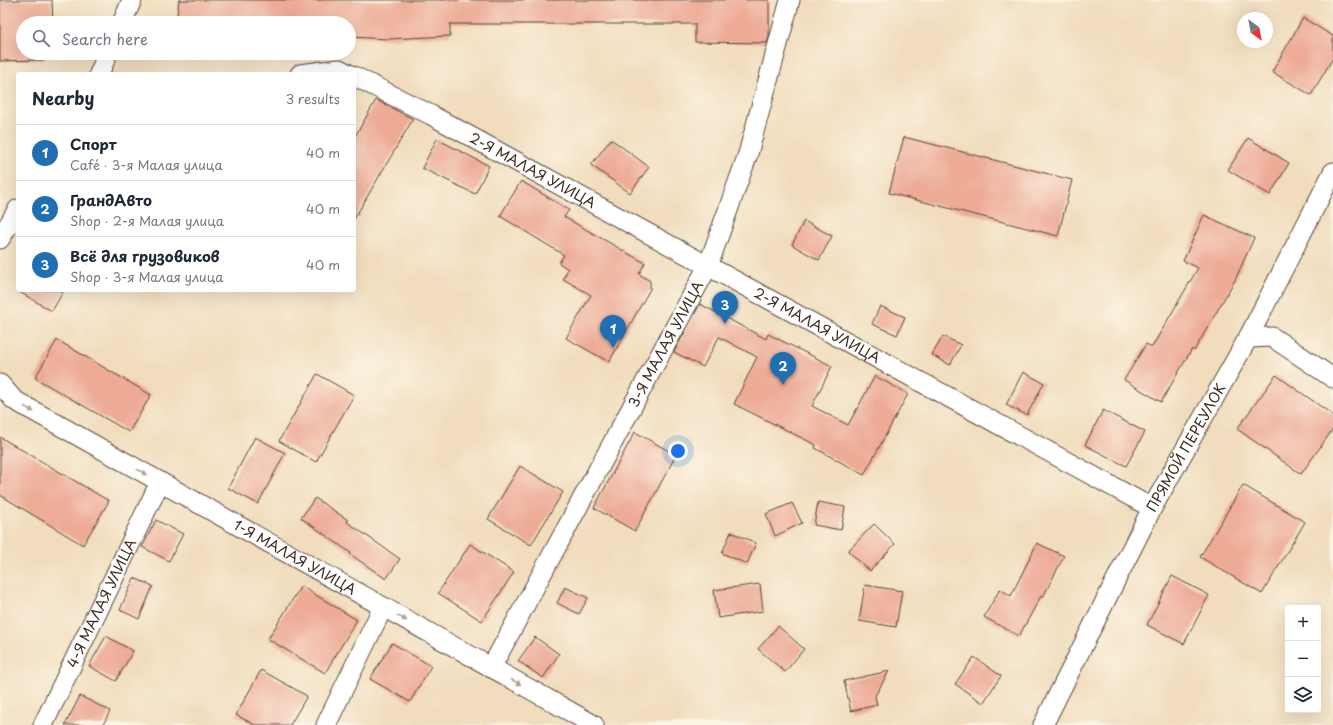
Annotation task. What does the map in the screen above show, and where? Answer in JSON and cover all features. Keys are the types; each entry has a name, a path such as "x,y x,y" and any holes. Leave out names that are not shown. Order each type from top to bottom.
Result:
{"street":[{"path":"125,16 132,0"},
{"name":"3-Я МАЛАЯ УЛИЦА","path":"491,668 708,266 748,154 790,0"},
{"path":"100,72 105,60"},
{"path":"316,72 339,69 346,72"},
{"name":"2-Я МАЛАЯ УЛИЦА","path":"356,77 431,114 1152,508"},
{"name":"ПРЯМОЙ ПЕРЕУЛОК","path":"1043,725 1152,508 1248,338 1333,172"},
{"path":"0,239 16,212"},
{"path":"1248,338 1272,337 1333,378"},
{"name":"1-Я МАЛАЯ УЛИЦА","path":"0,384 14,400 594,725"},
{"name":"4-Я МАЛАЯ УЛИЦА","path":"43,725 160,482"},
{"path":"326,725 383,607"}],"building":[{"path":"0,0 52,0 53,16 16,16 16,60 45,60 0,61"},
{"path":"179,0 769,0 769,37 767,43 695,42 695,24 450,24 450,36 388,39 356,37 356,16 177,16"},
{"path":"1303,18 1333,36 1333,58 1311,95 1272,72"},
{"path":"376,100 413,119 356,216 356,135"},
{"path":"904,137 1072,180 1058,236 889,193"},
{"path":"1248,138 1289,163 1270,195 1228,170"},
{"path":"437,139 489,166 475,194 422,168"},
{"path":"611,139 649,167 630,193 591,165"},
{"path":"521,181 569,210 564,217 645,263 639,274 650,281 650,289 609,362 566,338 591,295 563,279 568,269 559,263 564,255 500,216"},
{"path":"1204,215 1254,238 1235,280 1194,351 1192,349 1161,402 1124,380 1146,344 1152,347 1198,268 1183,261"},
{"path":"804,221 832,236 819,260 792,245"},
{"path":"19,292 63,292 52,311"},
{"path":"700,304 766,339 768,334 832,366 812,406 848,425 875,376 908,394 864,475 815,448 816,445 734,404 757,357 719,337 703,367 674,352"},
{"path":"880,306 905,317 897,335 872,324"},
{"path":"943,336 961,345 950,365 932,355"},
{"path":"57,340 151,395 129,432 35,378"},
{"path":"1023,372 1044,383 1027,415 1006,405"},
{"path":"317,374 354,395 316,462 279,441"},
{"path":"1276,375 1333,415 1333,429 1301,474 1237,429"},
{"path":"1103,410 1145,432 1126,466 1085,445"},
{"path":"635,432 676,455 635,531 594,508"},
{"path":"0,437 109,501 83,545 0,495"},
{"path":"255,437 285,453 258,504 228,488"},
{"path":"520,466 563,492 531,545 488,519"},
{"path":"1243,485 1305,522 1262,594 1200,557"},
{"path":"315,498 348,520 347,522 400,559 386,579 301,518"},
{"path":"818,502 845,507 841,530 814,525"},
{"path":"792,503 802,523 775,536 766,514"},
{"path":"156,520 183,534 169,561 142,547"},
{"path":"874,524 895,544 870,571 848,551"},
{"path":"731,532 756,543 747,564 722,553"},
{"path":"1037,543 1064,556 1043,597 1041,596 1019,636 984,617 1000,589 1011,596"},
{"path":"470,544 514,572 482,621 438,593"},
{"path":"1172,576 1209,595 1184,644 1147,625"},
{"path":"134,578 153,586 139,619 120,610"},
{"path":"760,584 763,611 718,618 714,590"},
{"path":"865,585 902,591 896,627 859,621"},
{"path":"301,586 357,620 325,673 268,639"},
{"path":"565,587 588,598 579,614 557,603"},
{"path":"778,626 804,649 785,672 758,649"},
{"path":"106,636 133,651 116,681 89,666"},
{"path":"535,637 559,654 543,678 518,661"},
{"path":"392,643 431,666 410,702 370,679"},
{"path":"974,657 1001,676 983,703 955,684"},
{"path":"261,670 307,696 290,725 255,725 236,715"},
{"path":"889,671 875,696 877,705 851,711 844,681"},
{"path":"80,696 110,711 103,725 65,725"}],"place":[{"name":"Всё для грузовиков","path":"725,324"},
{"name":"Спорт","path":"613,348"},
{"name":"ГрандАвто","path":"783,385"}]}
